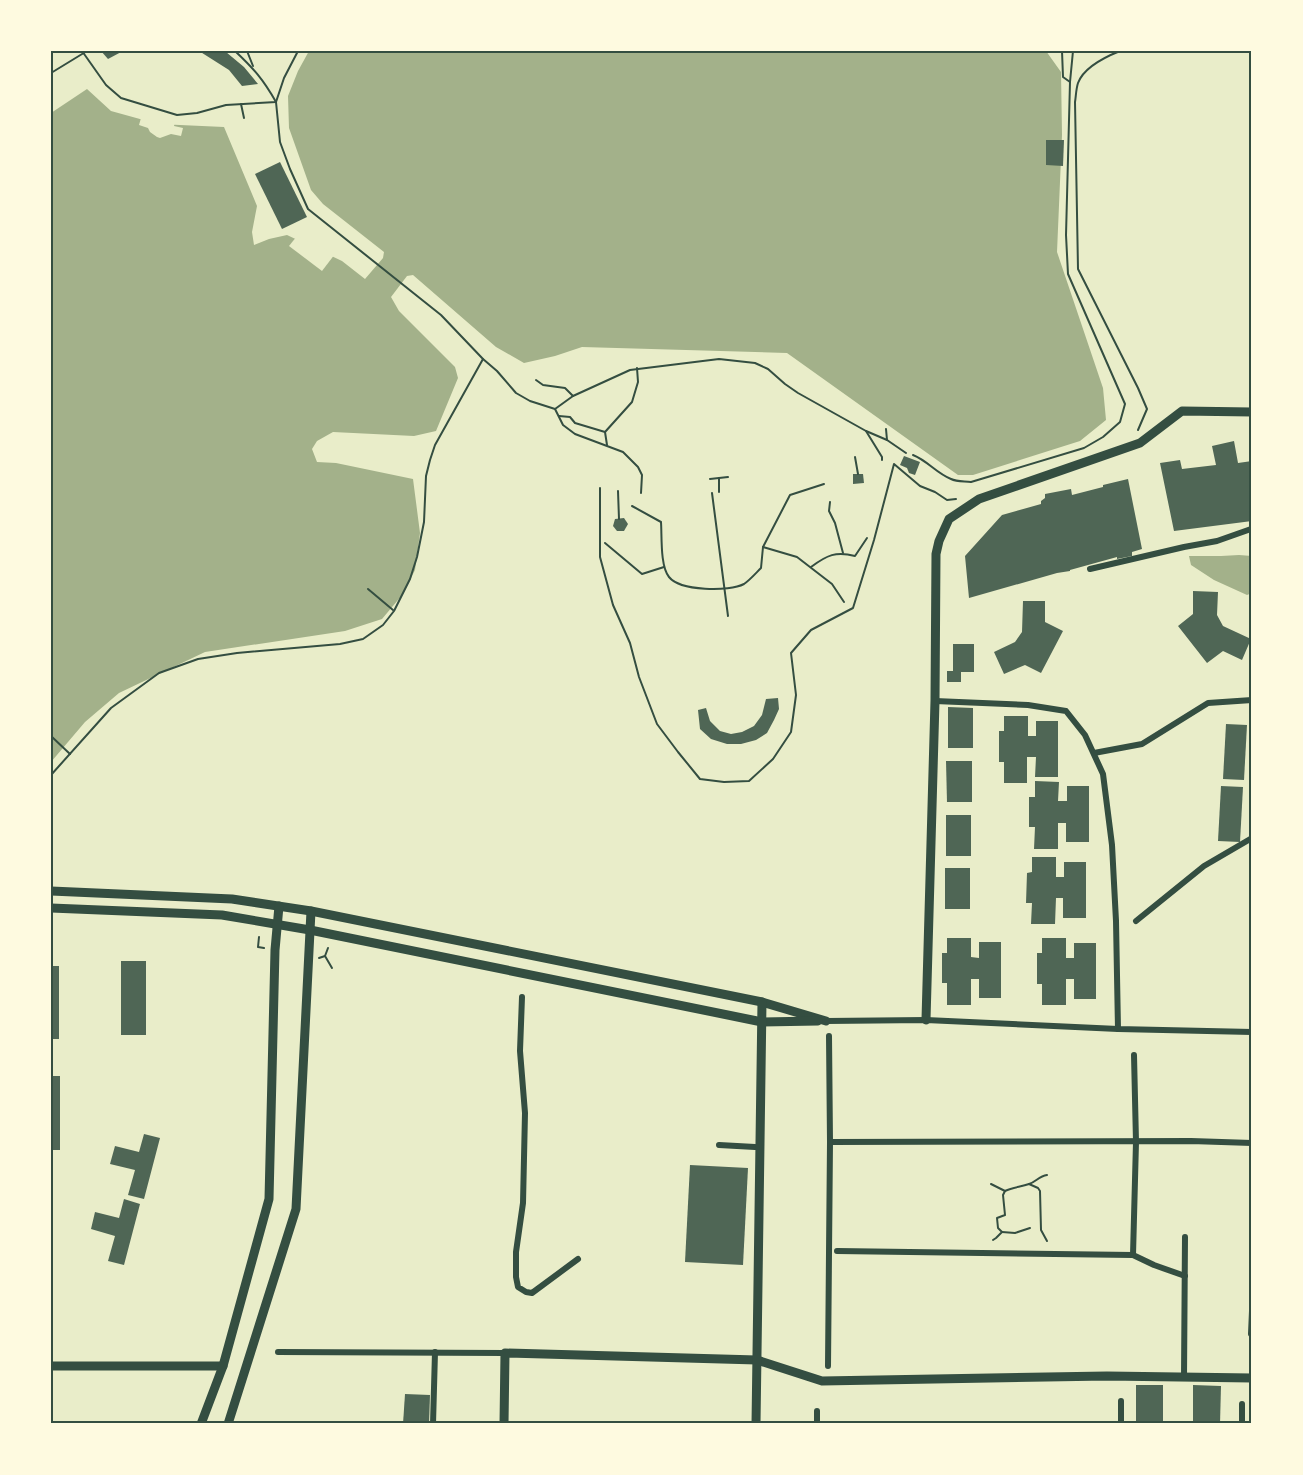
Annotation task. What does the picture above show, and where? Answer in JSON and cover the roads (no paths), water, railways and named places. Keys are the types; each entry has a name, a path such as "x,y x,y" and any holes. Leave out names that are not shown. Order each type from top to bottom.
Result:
{"street":[{"path":"926,1020 935,701 936,554 949,519 979,499 1140,443 1182,411 1252,412"},
{"path":"1090,569 1184,546 1217,541 1251,529"},
{"path":"1094,753 1142,744 1208,703 1252,700"},
{"path":"935,701 1028,705 1066,711 1085,735 1103,774 1112,845 1118,1029"},
{"path":"1136,921 1204,866 1252,838"},
{"path":"51,891 232,899 311,911 762,1002 826,1021"},
{"path":"201,1424 223,1366 269,1199 275,950 279,906"},
{"path":"51,908 222,915 310,930 762,1022 926,1020 1118,1029 1252,1032"},
{"path":"228,1424 296,1209 311,911"},
{"path":"522,997 520,1051 525,1113 523,1203 516,1252 518,1287 532,1293 578,1259"},
{"path":"756,1424 762,1002"},
{"path":"828,1366 829,1036"},
{"path":"1133,1255 1136,1142 1134,1056"},
{"path":"830,1142 1252,1143"},
{"path":"719,1145 755,1147"},
{"path":"1184,1377 1185,1237"},
{"path":"837,1251 1133,1255 1185,1276"},
{"path":"1251,1334 1252,1311"},
{"path":"278,1352 505,1353 758,1360 822,1381 1107,1376 1252,1378"},
{"path":"433,1424 435,1352"},
{"path":"504,1424 505,1353"},
{"path":"51,1366 223,1366"},
{"path":"1121,1401 1121,1424"},
{"path":"1242,1404 1242,1424"},
{"path":"817,1411 817,1424"}]}
